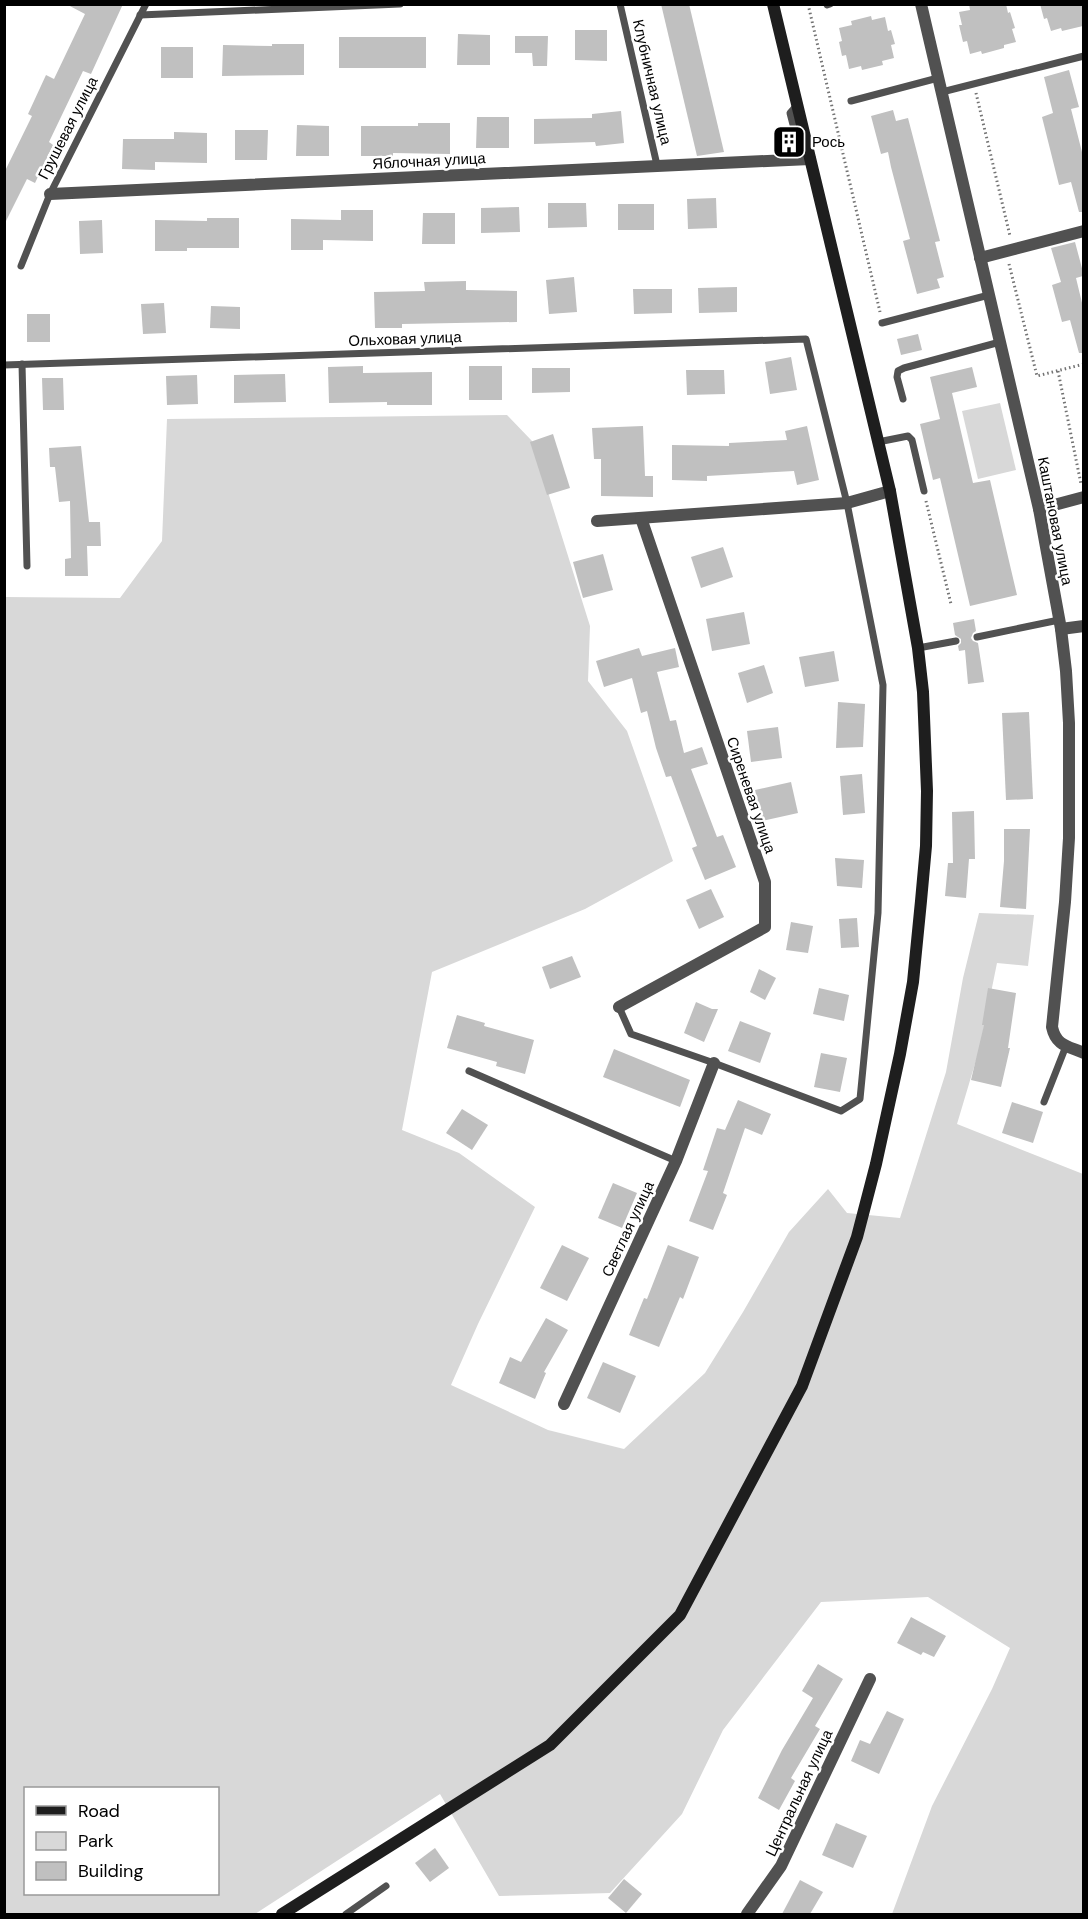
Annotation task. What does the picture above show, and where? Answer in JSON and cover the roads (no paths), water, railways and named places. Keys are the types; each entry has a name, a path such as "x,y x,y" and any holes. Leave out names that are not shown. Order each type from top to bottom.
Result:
{"street":[{"path":"282,1914 550,1745 680,1615 802,1386 857,1237 876,1164 913,982 926,846 927,802 923,692 918,648 890,491 806,159 797,105 773,4"},
{"name":"Каштановая улица","path":"921,4 1039,509 1060,625 1066,671 1070,769 1069,838 1052,1027 1054,1037 1060,1044 1066,1046"},
{"name":"Яблочная улица","path":"50,194 806,159"},
{"path":"980,258 1083,231"},
{"path":"597,521 847,503 890,491"},
{"path":"1039,509 1083,496"},
{"name":"Сиреневая улица","path":"619,1007 765,927 765,882 641,518"},
{"path":"1060,625 1083,626"},
{"path":"1070,769 1083,775"},
{"path":"1066,1046 1083,1053"},
{"name":"Светлая улица","path":"564,1404 676,1161 714,1063"},
{"name":"Центральная улица","path":"747,1914 782,1866 870,1679"}],"lane":[{"name":"Грушевая улица","path":"21,266 50,194 146,4"},
{"path":"140,15 400,4"},
{"name":"Клубничная улица","path":"620,4 657,165"},
{"path":"942,92 1083,56"},
{"path":"851,101 939,78"},
{"path":"882,322 989,295"},
{"name":"Ольховая улица","path":"4,365 806,339 847,503"},
{"path":"903,399 897,377 898,371 1000,342"},
{"path":"22,364 27,566"},
{"path":"878,442 908,436 912,440 924,491"},
{"path":"619,1007 631,1034 841,1111 860,1099 878,913 883,685 847,503"},
{"path":"977,637 1060,625"},
{"path":"918,648 956,641"},
{"path":"1044,1102 1066,1046"},
{"path":"469,1071 676,1161"},
{"path":"346,1914 386,1886"}],"place":[{"name":"Рось","path":"789,142"}]}
